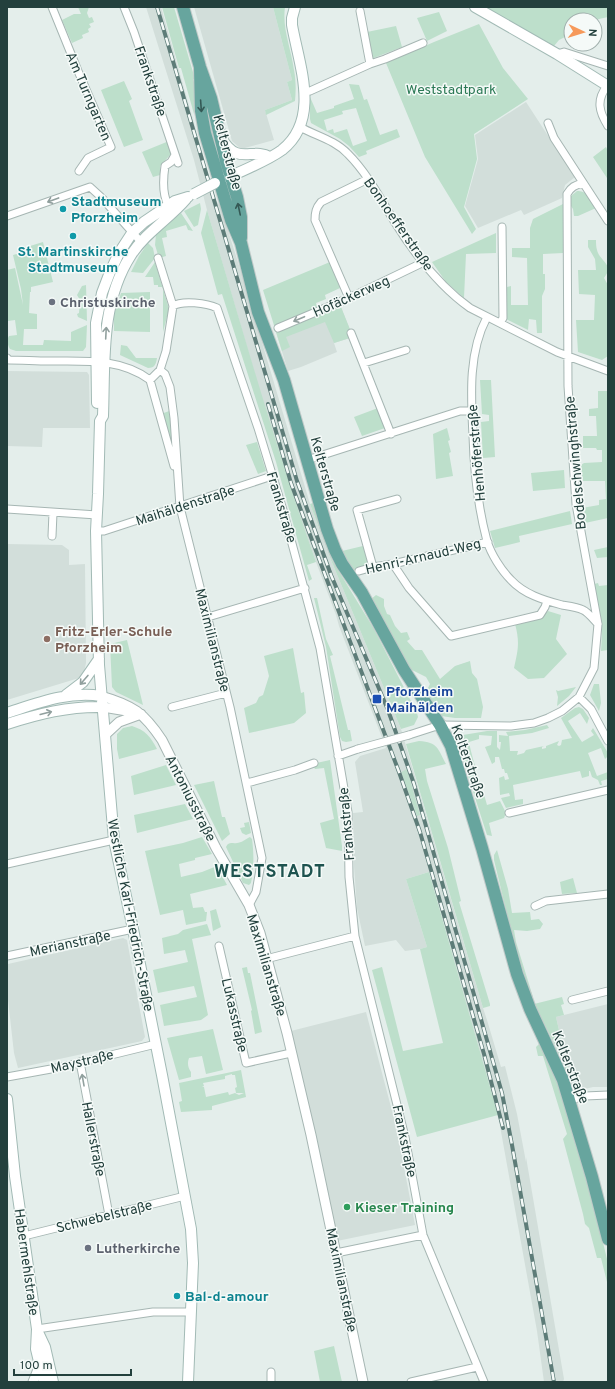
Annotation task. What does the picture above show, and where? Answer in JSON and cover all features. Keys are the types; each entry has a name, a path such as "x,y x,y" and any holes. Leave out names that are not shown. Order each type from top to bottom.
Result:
{"main road":[{"name":"Kelterstraße","path":"183,7 200,67 211,98 221,137 222,180"},
{"path":"295,7 292,25 304,92 303,116 300,127"},
{"path":"475,7 557,54 608,86"},
{"name":"Kelterstraße","path":"200,67 201,111 205,133 222,180 241,217 241,243 258,312 284,380 327,529 337,555 373,611 404,670 440,725 451,746 521,987 556,1064 570,1100 608,1239"},
{"name":"Westliche Karl-Friedrich-Straße","path":"101,362 96,346 96,323 102,293 119,253 132,233 144,222 174,200 190,196 270,158 290,142 300,127"},
{"path":"221,137 230,150 238,154 245,155 264,153 270,158"},
{"name":"Westliche Karl-Friedrich-Straße","path":"188,1382 193,1263 191,1229 156,1044 114,840 102,702 96,531 100,421 103,416 101,362 110,305 121,274 131,255 151,231 179,208 190,196"},
{"path":"64,696 83,682 100,658"},
{"path":"7,713 64,696 85,695 102,702"},
{"path":"7,724 26,718 102,702"},
{"name":"Habermehlstraße","path":"7,1099 36,1329 36,1349 44,1382"},
{"name":"Habermehlstraße","path":"36,1329 45,1347 53,1382"}],"street":[{"name":"Am Turngarten","path":"52,7 89,98 112,147 88,158 79,171"},
{"name":"Frankstraße","path":"124,7 134,32 178,163"},
{"path":"360,10 370,64"},
{"path":"304,92 310,91 370,64 423,44"},
{"path":"557,54 564,52 608,66"},
{"path":"608,86 602,92 599,107 608,126"},
{"path":"548,123 554,138 608,221"},
{"name":"Bonhoefferstraße","path":"300,127 336,144 348,153 368,179 408,242 436,278 459,300 470,308 534,341 569,357 608,371"},
{"path":"168,205 163,182 164,166 171,162 176,155"},
{"path":"349,298 315,220 315,211 321,202 368,179"},
{"name":"Bodelschwinghstraße","path":"338,756 440,725 511,726 534,723 555,715 579,697 594,668 598,624 576,504 568,386 567,194 575,185 583,183"},
{"path":"7,216 90,187 102,198 141,242"},
{"path":"500,323 503,318 502,227"},
{"path":"7,358 9,360 101,362 122,365 134,370 150,380 160,370 166,351 173,306 158,258"},
{"name":"Hofäckerweg","path":"278,328 349,298 424,262"},
{"name":"Frankstraße","path":"173,306 178,303 184,303 210,305 217,308 258,428 283,510 320,648 348,812 350,877 355,936 406,1137 423,1235 484,1382"},
{"name":"Henhöferstraße","path":"487,317 479,333 474,356 471,382 475,473 488,542 497,561 510,579 528,593 547,601 583,610 598,624"},
{"path":"351,332 391,434"},
{"path":"364,363 406,350"},
{"name":"Maximilianstraße","path":"160,370 165,374 170,387 174,418 180,507 226,693 247,783 262,858 256,892 249,905 260,933 311,1135 363,1382"},
{"name":"Maximilianstraße","path":"150,380 177,480"},
{"path":"307,460 460,411 472,411"},
{"name":"Maihäldenstraße","path":"96,531 104,531 272,476"},
{"path":"373,567 357,510 397,499"},
{"path":"7,510 97,515"},
{"path":"52,536 53,513"},
{"name":"Henri-Arnaud-Weg","path":"359,571 488,542"},
{"path":"393,564 409,588 452,636 540,615 546,607 547,601"},
{"path":"208,617 305,588"},
{"path":"172,707 226,693"},
{"path":"579,697 591,709 608,741"},
{"name":"Antoniusstraße","path":"102,702 119,702 141,714 151,724 162,740 216,848 249,905"},
{"path":"105,735 119,722 141,714"},
{"path":"247,783 314,763"},
{"path":"509,813 608,790"},
{"path":"7,864 114,840"},
{"path":"536,906 546,901 608,894"},
{"name":"Merianstraße","path":"7,956 133,929"},
{"path":"266,959 355,936"},
{"name":"Lukasstraße","path":"219,946 246,1063 291,1052"},
{"path":"572,1000 608,991"},
{"name":"Maystraße","path":"7,1077 156,1044"},
{"name":"Hallerstraße","path":"80,1062 109,1215"},
{"path":"570,1100 586,1096 608,1095"},
{"name":"Schwebelstraße","path":"24,1236 185,1196"},
{"path":"336,1253 423,1235"},
{"path":"36,1329 153,1312 191,1312"},
{"path":"33,1382 39,1366"},
{"path":"412,1382 477,1367"},
{"path":"271,1372 271,1382"}],"shaded area":[{"path":"146,7 161,7 216,201 220,205 242,275 310,504 331,560 401,729 501,1067 505,1066 517,1114 526,1162 526,1157 564,1379 563,1382 544,1382 537,1331 498,1115 429,872 406,879 427,947 405,951 396,940 365,946 357,908 354,866 353,813 363,812 355,762 360,756 386,748 339,626 289,487 207,210 194,160"},
{"path":"194,7 273,7 292,80 287,82 292,100 265,110 274,140 241,149 232,141"},
{"path":"526,102 575,177 565,185 562,198 524,215 521,210 478,228 465,206 478,159 475,135"},
{"path":"339,302 353,337 334,343 337,352 288,371 275,329"},
{"path":"7,371 87,372 89,375 90,428 43,428 42,447 7,446"},
{"name":"Fritz-Erler-Schule Pforzheim","path":"7,544 62,545 69,550 69,565 85,564 86,663 84,672 79,678 7,700"},
{"path":"123,938 127,940 145,1037 142,1041 18,1068 14,1053 7,991 7,965"},
{"path":"608,1004 608,1087 593,1087 577,1091 571,1083 556,1017"},
{"path":"366,1012 397,1130 415,1225 332,1242 287,1032"}],"green space":[{"path":"78,7 89,7 87,13 89,18 92,17 94,22 89,24 91,27 88,29 89,32 82,35 83,38 72,43 62,20 74,14 81,14"},
{"path":"162,7 174,7 195,79 193,79 196,88 194,114 181,68 179,68"},
{"path":"273,7 285,7 284,15 286,31 293,62 296,86 295,101 266,115 265,110 292,100 287,82 292,80"},
{"path":"485,7 608,7 608,17 603,18 603,12 563,12 563,38 554,46"},
{"path":"439,12 447,31 427,41 417,18"},
{"name":"Weststadtpark","path":"479,24 503,68 528,99 474,134 477,159 464,207 476,229 472,234 425,157 386,63"},
{"path":"396,26 402,47 371,59 367,32"},
{"path":"124,81 132,99 129,101 143,140 124,147 101,90"},
{"path":"349,84 359,85 364,100 367,99 380,135 397,129 400,137 366,151 367,154 359,157 340,139 311,123 310,97 317,113 334,108 334,106 354,99","holes":["356,108 367,141 353,146 347,129 334,133 333,129 327,131 324,120 343,114 342,111"]},
{"path":"169,141 171,154 160,166 160,175 153,177 142,152"},
{"path":"606,147 608,151 607,178 593,157"},
{"path":"577,191 586,194 596,208 578,216 574,216 571,206 571,196"},
{"path":"200,203 201,209 198,225 194,227 184,211"},
{"path":"563,204 563,253 543,254 545,289 542,296 542,333 537,333 536,320 529,319 528,330 506,319 507,287 511,286 511,305 528,305 527,258 512,257 512,248 530,248 530,228 533,219"},
{"path":"207,210 273,431 316,562 307,565 312,579 309,581 276,462 222,294 218,295 201,233"},
{"path":"181,213 193,231 188,230 186,225 166,231 167,237 162,238 166,256 159,258 155,245 156,234"},
{"path":"496,233 496,253 466,254 464,298 446,282 432,262"},
{"path":"588,240 596,240 596,248 606,263 608,269 604,278 608,285 608,356 602,360 578,352 576,320 594,320 595,295 579,294 578,270 596,270 595,259 588,247"},
{"path":"43,242 53,282 31,287 29,313 37,314 37,329 24,329 23,345 43,345 44,340 71,341 71,332 87,325 86,347 83,351 16,351 10,349 8,344 9,336 17,335 15,320 8,321 7,270 15,268 23,305 13,255 31,250 30,246"},
{"path":"148,243 153,248 155,258 143,273 131,272 139,256"},
{"path":"155,262 162,287 154,285 153,277 145,277"},
{"path":"330,262 340,288 325,295 326,299 316,303 318,311 339,302 353,337 334,343 325,322 286,337 290,347 282,351 263,290"},
{"path":"86,285 87,321 78,317 77,314 79,313 80,300 77,295 82,286"},
{"path":"163,289 169,309 163,332"},
{"path":"150,292 150,332 114,331 114,315 121,293"},
{"path":"121,345 127,346 136,358 157,358 155,365 148,368 120,355"},
{"path":"480,380 491,380 495,457 483,458 481,422 489,421 489,415 482,414"},
{"path":"598,391 608,391 608,518 585,523 582,508 599,505 599,500 606,499 605,481 583,481 582,479 581,465 584,463 602,462 602,450 597,450 596,448 583,448 583,436 597,436 596,416 589,416 589,409 598,408"},
{"path":"378,408 385,428 362,436 354,417"},
{"path":"172,410 174,455 161,414"},
{"path":"447,428 450,440 448,441 451,452 449,453 453,476 436,479 433,434"},
{"path":"257,442 266,471 258,474 246,445"},
{"path":"564,470 565,488 533,491 531,473"},
{"path":"313,503 332,560 374,629 417,713 418,717 414,725 401,729 331,560 310,504"},
{"path":"570,511 572,524 519,536 520,542 495,548 490,531"},
{"path":"367,545 373,567 351,573 342,551"},
{"path":"608,547 608,557 597,558 594,550"},
{"path":"598,583 599,586 608,585 608,650 601,651 602,633 594,584"},
{"path":"376,595 384,599 384,606 387,614 390,615 395,626 401,633 407,632 410,639 407,641 415,650 422,650 440,679 455,666 470,661 472,673 477,679 483,707 481,718 455,718 441,716 425,694 430,684 426,677 408,668 370,600"},
{"path":"314,598 317,598 326,639 333,655 330,656 352,741 342,741 340,737 326,647"},
{"path":"548,611 561,615 556,639 567,654 544,678 528,679 514,668 518,646 518,636 515,624 540,618"},
{"path":"127,640 143,705 116,692 112,687 110,644"},
{"path":"293,648 301,693 304,692 306,713 294,723 249,733 244,708 256,703 259,697 263,695 269,676 264,656"},
{"path":"594,684 599,684 601,703 599,711 590,695"},
{"path":"576,687 569,696 557,706 558,697 556,690 558,691"},
{"path":"579,707 583,709 589,718 587,724 580,713 568,721 582,742 594,735 591,731 593,728 608,753 608,756 605,759 601,748 588,753 597,776 608,772 608,779 601,781 602,785 600,785 598,780 592,777 590,771 589,776 582,778 580,771 513,785 515,800 523,799 523,804 506,808 501,798 510,796 509,793 500,795 499,778 504,776 505,780 509,779 507,773 505,773 504,769 502,769 499,757 495,757 495,762 492,764 485,747 491,745 492,736 479,735 479,739 469,742 487,805 500,801 506,813 504,818 489,823 492,836 487,835 461,754 460,740 463,735 497,731 497,747 500,750 501,742 499,742 499,735 508,736 506,732 525,730 547,725 549,728 532,733 509,736 510,751 518,751 517,755 524,753 526,750 544,746 542,749 546,748 546,746 559,741 557,745 559,746 561,745 562,740 572,738 561,718 575,708"},
{"path":"132,726 147,734 157,749 119,759 117,734 123,728"},
{"path":"419,741 430,743 437,747 446,764 425,769 427,781 448,848 461,901 459,902 490,1004 490,1006 483,1008 406,744"},
{"path":"330,760 342,851 326,848 320,823 334,819 324,768 315,769 312,764"},
{"path":"166,765 176,785 134,795 131,776"},
{"path":"407,769 420,815 417,816 401,772"},
{"path":"214,781 222,817 225,817 230,834 222,841 194,785"},
{"path":"185,804 193,819 137,833 134,815"},
{"path":"249,822 251,833 246,835 242,833 240,828 245,827 244,823"},
{"path":"202,837 212,854 179,864 181,877 202,872 217,866 227,885 190,894 193,908 203,907 205,912 207,912 206,921 186,925 183,910 160,915 145,851 183,843"},
{"path":"250,837 252,839 253,861 252,878 249,885 243,883 226,847 229,843 240,842"},
{"path":"497,850 508,889 512,913 530,912 531,920 539,919 543,924 540,929 527,931 514,930 516,942 533,997 530,998 508,926 506,910 494,860 494,855"},
{"path":"429,872 498,1115 417,1137 372,970 382,967 403,1051 443,1043 420,949 427,947 406,879"},
{"path":"573,878 577,893 562,894 560,882"},
{"path":"216,909 221,927 213,931 210,911"},
{"path":"207,924 211,935 192,939 208,1015 201,1020 164,1026 160,1005 197,997 194,986 158,993 153,970 188,962 185,950 164,954 162,938 178,934 183,930"},
{"path":"247,967 248,973 250,973 262,1032 255,1034 252,1010 242,968"},
{"path":"562,997 564,1004 561,1005 564,1015 556,1017 571,1083 555,1045 534,1004"},
{"path":"213,1029 223,1070 206,1074 202,1056 189,1058 188,1065 191,1072 191,1077 179,1080 167,1038"},
{"path":"540,1043 562,1089 608,1263 608,1286 601,1258 597,1258 589,1228 585,1224 563,1139 567,1134 543,1056 538,1056 536,1047"},
{"path":"241,1070 246,1097 212,1106 212,1110 181,1112 179,1102 182,1101 179,1083","holes":["235,1075 237,1087 235,1088 236,1093 244,1093 239,1095 235,1093 229,1095 228,1092 206,1097 204,1087 202,1087 204,1086 203,1083 225,1079 225,1076"]},
{"path":"334,1346 342,1382 320,1382 314,1351"}],"railway":[{"path":"157,7 297,481 331,575 388,710 414,784 502,1093 554,1382"},
{"path":"268,404 291,483 420,832 484,1054 503,1128"}],"place":[{"name":"Stadtmuseum Pforzheim","path":"63,209"},
{"name":"St. Martinskirche Stadtmuseum","path":"73,236"},
{"name":"Christuskirche","path":"52,302"},
{"name":"Fritz-Erler-Schule Pforzheim","path":"47,639"},
{"name":"Pforzheim Maihälden","path":"377,699"},
{"name":"Kieser Training","path":"347,1207"},
{"name":"Lutherkirche","path":"88,1248"},
{"name":"Bal-d-amour","path":"177,1296"}],"district":[{"name":"WESTSTADT","path":"270,871"}]}
